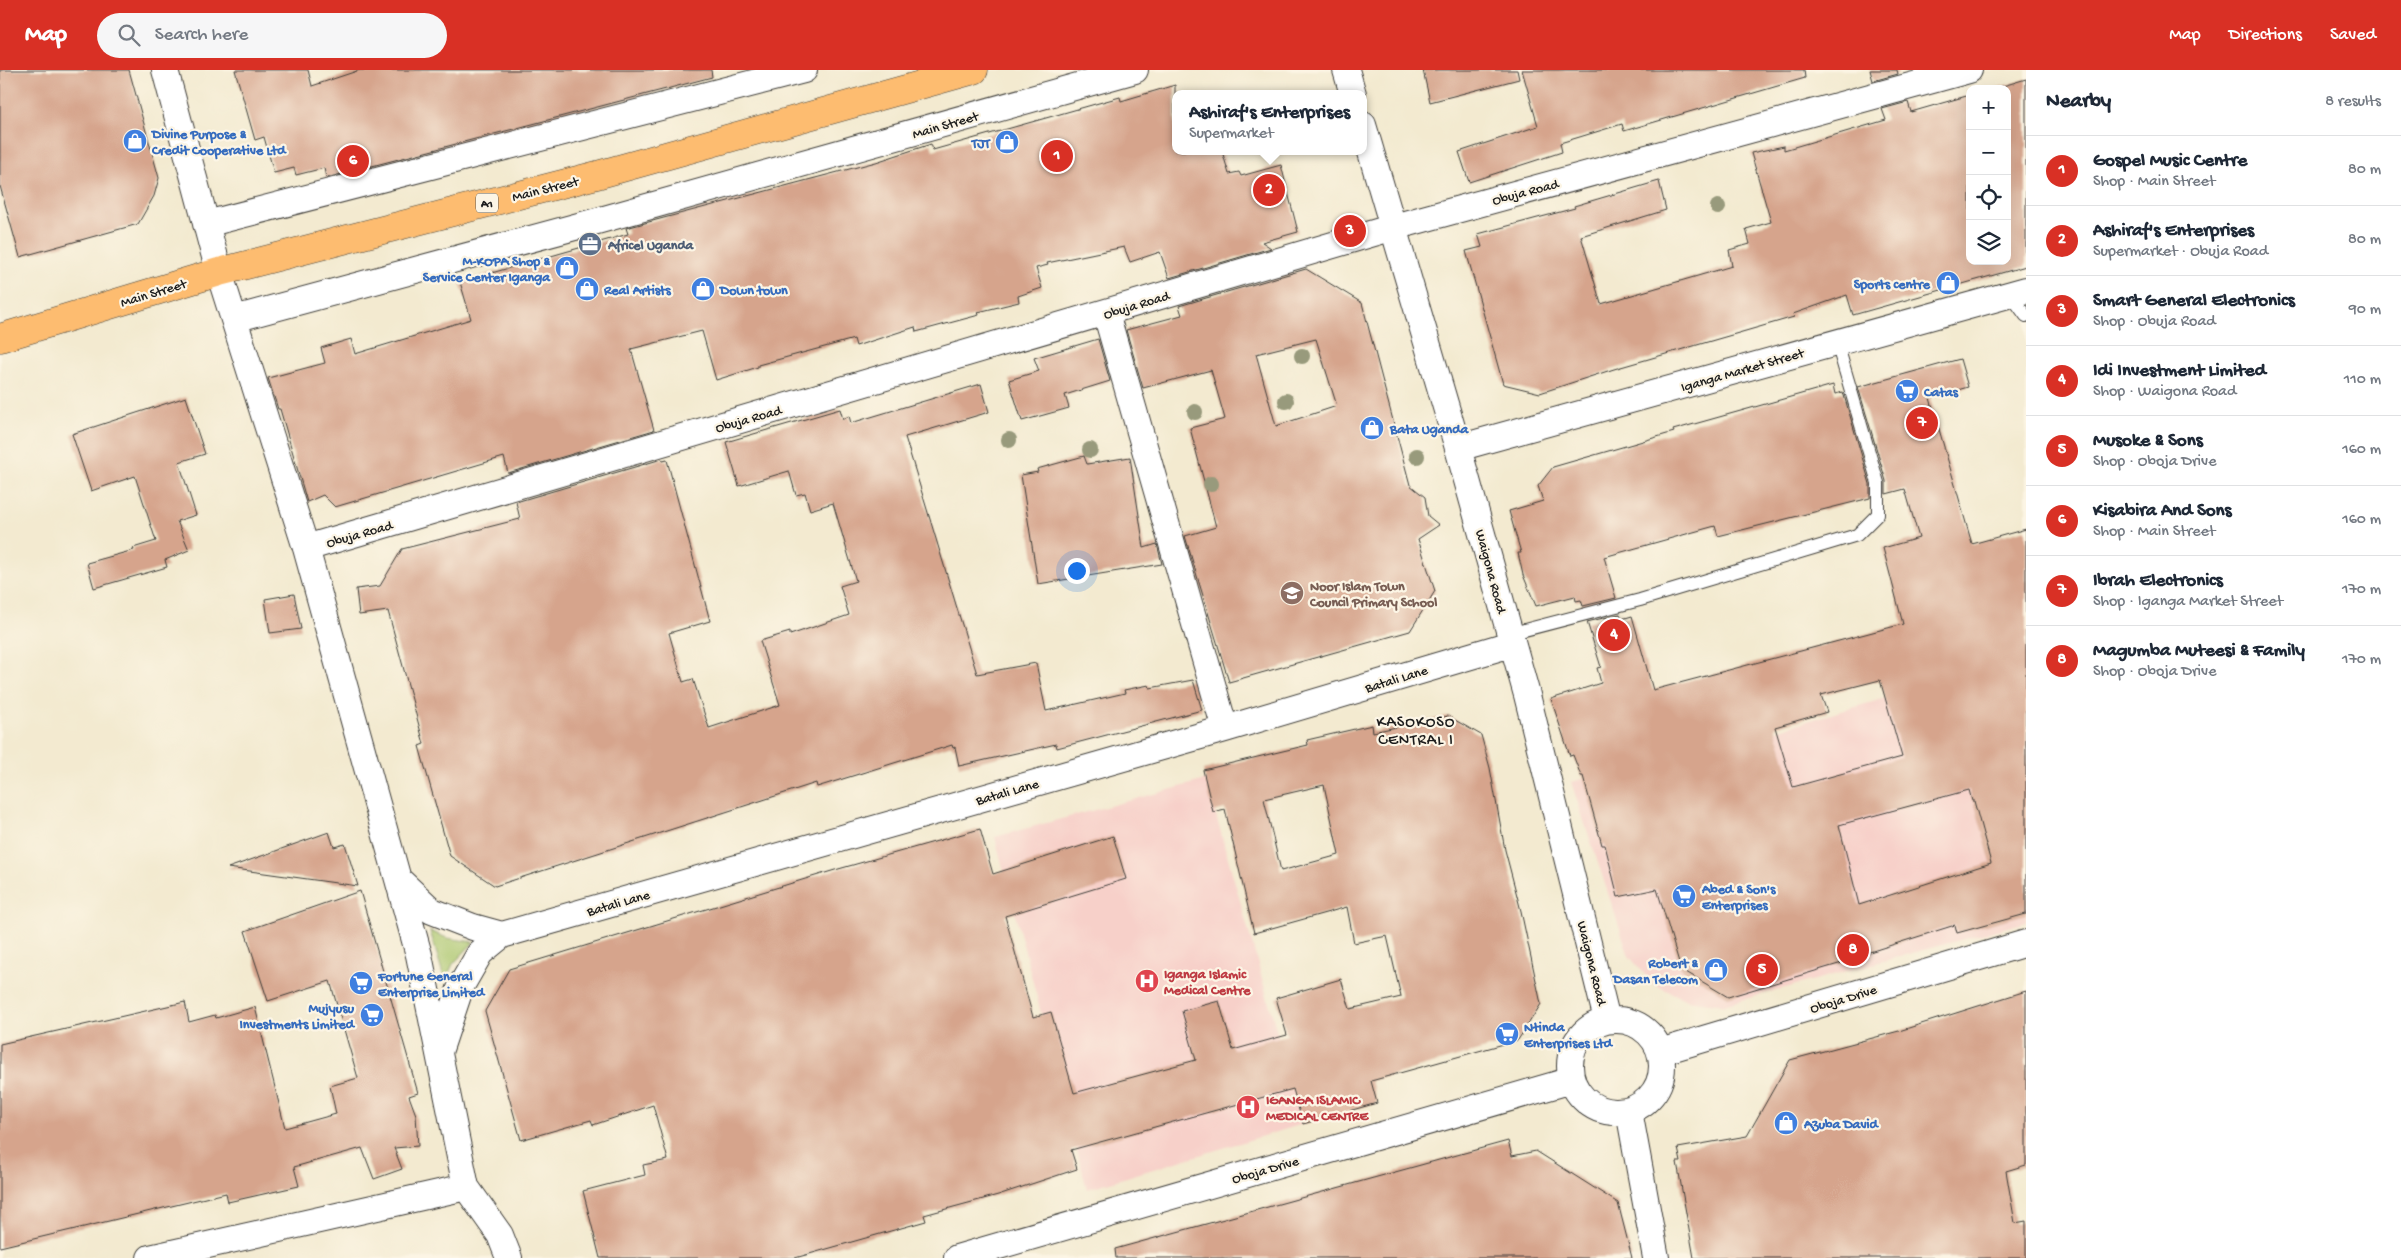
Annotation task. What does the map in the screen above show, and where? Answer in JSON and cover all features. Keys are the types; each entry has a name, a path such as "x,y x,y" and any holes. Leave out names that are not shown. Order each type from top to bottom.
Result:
{"main road":[{"name":"Main Street","path":"0,338 219,272 597,175 974,70"}],"street":[{"path":"165,70 219,272 306,548 419,955 466,1187 500,1235 509,1258"},
{"path":"206,224 804,70"},
{"name":"Main Street","path":"234,319 597,222 1135,70"},
{"path":"1346,70 1352,90"},
{"name":"Obuja Road","path":"306,548 1394,227 1970,70"},
{"name":"Waigona Road","path":"1367,138 1458,448 1526,695 1607,1020"},
{"name":"Iganga Market Street","path":"1458,448 2018,292"},
{"path":"1106,313 1225,729"},
{"name":"Batali Lane","path":"439,1052 461,986 480,953 502,935 1225,729 1510,639"},
{"path":"398,880 432,912 502,935"},
{"name":"Oboja Drive","path":"1660,1052 2026,943"},
{"path":"1607,1020 1634,1024 1646,1030 1655,1040 1660,1052 1663,1065 1655,1091 1646,1101 1629,1111 1609,1111 1596,1107 1582,1096 1572,1080 1571,1062 1576,1044 1584,1033 1595,1025 1607,1020"},
{"name":"Oboja Drive","path":"957,1258 1572,1080"},
{"path":"1629,1111 1656,1258"},
{"path":"150,1258 466,1187"}],"lane":[{"path":"2018,292 2026,316"},
{"path":"1510,639 1857,535 1878,514 1878,483 1837,343"}],"shaded area":[{"path":"2026,663 2026,922 1723,1005 1687,1000 1653,984 1629,956 1571,782 1776,730 1907,692"},
{"name":"Iganga Islamic Medical Centre","path":"1206,780 1303,1124 1087,1189 995,837"}],"green space":[{"path":"430,931 447,938 474,942 453,964 445,981"}],"building":[{"path":"0,70 129,70 159,178 154,196 138,224 20,257 0,186"},
{"path":"235,70 308,70 312,86 360,70 711,70 712,77 326,178 324,168 296,175 294,168 274,173 264,137 255,140"},
{"path":"1423,70 1517,70 1519,79 1430,102"},
{"path":"1522,70 1804,70 1805,78 1624,131 1622,124 1560,143 1562,152 1469,182 1459,152 1538,126"},
{"path":"1870,70 1897,70 1898,74 1873,81"},
{"path":"2026,79 2026,266 1853,315 1847,295 1793,314 1794,317 1614,369 1540,393 1503,384 1466,251 1482,247 1478,234 1575,208 1574,206 1659,181 1666,210 1581,236 1601,304 1732,266 1729,250 1750,244 1746,229 1771,222 1751,153 1784,146 1784,150 1886,120 1882,109 1908,102 1911,112 1966,96 1966,265 2011,265 2011,85 2006,85"},
{"path":"1175,85 1175,90 1172,90 1172,155 1223,155 1229,174 1239,172 1241,176 1281,165 1298,232 1262,242 1271,248 1169,278 1160,252 1130,262 1124,247 1047,263 1048,265 1036,268 1042,288 1018,296 1019,302 978,312 979,315 916,332 915,327 856,346 854,339 758,365 758,367 716,380 702,331 631,349 654,430 508,473 504,457 335,507 323,495 307,502 280,409 278,409 268,378 325,363 321,348 351,339 355,354 471,319 460,282 628,234 626,228 876,162 931,144 933,150 1120,97 1121,101"},
{"path":"1306,269 1362,303 1410,485 1425,497 1428,516 1439,525 1418,539 1435,591 1410,631 1229,682 1185,536 1216,527 1190,428 1225,419 1211,370 1143,388 1126,330 1182,315 1179,306","holes":["1316,339 1337,406 1276,426 1256,354"]},
{"path":"1098,339 1110,381 1065,395 1069,408 1022,421 1009,380 1039,371 1034,358"},
{"path":"1960,359 1968,387 1930,398 1972,544 2026,529 2026,914 1957,933 1955,925 1841,961 1842,963 1728,997 1681,969 1657,889 1618,897 1605,845 1602,845 1583,776 1581,776 1573,755 1570,756 1551,699 1601,683 1597,668 1601,667 1587,622 1620,614 1622,619 1632,616 1653,690 1903,624 1883,548 1919,538 1905,489 1886,494 1886,481 1858,387","holes":["1880,680 1902,757 1793,787 1775,727 1827,712 1821,695","1969,790 1972,801 1974,801 1991,863 1859,905 1839,825"]},
{"path":"981,384 989,412 905,437 977,674 1036,663 1046,711 1125,693 1124,690 1149,685 1150,688 1193,680 1202,710 1057,748 1056,744 959,766 955,747 953,748 952,745 817,787 816,783 495,886 450,856 419,746 424,744 388,611 359,615 356,589 380,586 402,549 520,519 516,502 662,459 663,461 667,460 710,621 669,633 683,682 693,679 709,728 780,705 760,641 790,632 790,635 849,615 840,586 856,581 833,503 810,510 805,493 796,495 789,471 739,486 726,442 840,409 843,419 849,416 851,423"},
{"path":"1833,385 1835,394 1843,392 1870,484 1870,498 1718,536 1715,526 1604,557 1616,598 1583,606 1581,600 1576,601 1575,596 1536,606 1523,575 1518,553 1521,553 1509,511 1543,501 1538,486 1553,467 1674,432 1673,430"},
{"path":"186,397 205,454 179,462 196,515 177,521 189,550 165,560 167,567 94,588 87,563 134,550 133,548 156,541 135,476 91,491 72,434"},
{"path":"1084,456 1087,464 1130,457 1144,548 1157,544 1162,564 1038,584 1021,475 1038,472 1037,469"},
{"path":"294,594 301,629 270,633 265,599"},
{"path":"1448,716 1481,735 1490,768 1505,850 1521,911 1541,1004 1518,1040 1371,1081 1377,1103 1303,1124 1293,1089 1071,1150 1077,1169 998,1195 924,1215 926,1221 795,1258 600,1258 583,1191 645,1175 643,1165 668,1160 653,1105 593,1125 591,1120 521,1140 485,1011 509,969 835,870 980,829 993,874 1113,836 1126,879 1005,916 1033,1017 1051,1012 1074,1093 1196,1060 1182,1011 1219,1001 1233,1050 1287,1035 1276,998 1341,979 1350,1009 1401,997 1387,936 1354,943 1347,907 1254,933 1225,809 1213,812 1203,770 1308,745 1307,740 1372,725 1373,732","holes":["1324,785 1339,855 1281,871 1264,799"]},
{"path":"329,832 334,847 345,844 358,886 228,868"},
{"path":"360,891 418,1093 409,1096 416,1115 418,1146 394,1148 402,1169 374,1179 362,1148 294,1167 299,1186 228,1202 226,1193 0,1247 0,1044 185,1002 189,1022 215,1015 216,1018 255,1007 285,1128 336,1114 330,1086 358,1078 330,981 268,1001 245,931"},
{"path":"2026,991 2026,1165 2006,1171 2015,1223 2026,1221 2026,1258 1694,1258 1677,1162 1681,1162 1678,1148 1747,1136 1790,1060 1899,1031"},
{"path":"1508,1141 1512,1156 1536,1151 1618,1203 1632,1258 1116,1258 1115,1249"}],"place":[{"name":"Divine Purpose & Credit Cooperative Ltd","path":"135,141"},
{"name":"TJT","path":"1007,142"},
{"name":"Gospel Music Centre","path":"1057,156"},
{"name":"Kisabira And Sons","path":"353,161"},
{"name":"Ashiraf's Enterprises","path":"1269,190"},
{"name":"Smart General Electronics","path":"1350,231"},
{"name":"Africel Uganda","path":"590,244"},
{"name":"M-KOPA Shop & Service Center Iganga","path":"567,268"},
{"name":"Sports centre","path":"1948,283"},
{"name":"Real Artists","path":"587,289"},
{"name":"Down town","path":"703,289"},
{"name":"Catas","path":"1907,391"},
{"name":"Ibrah Electronics","path":"1922,423"},
{"name":"Bata Uganda","path":"1372,428"},
{"name":"Noor Islam Town Council Primary School","path":"1292,593"},
{"name":"Idi Investment Limited","path":"1614,635"},
{"name":"Abed & Son's Enterprises","path":"1684,896"},
{"name":"Magumba Muteesi & Family","path":"1853,950"},
{"name":"Robert & Dasan Telecom","path":"1716,970"},
{"name":"Musoke & Sons","path":"1762,970"},
{"name":"Iganga Islamic Medical Centre","path":"1147,981"},
{"name":"Fortune General Enterprise Limited","path":"361,983"},
{"name":"Mujyusu Investments Limited","path":"372,1015"},
{"name":"Ntinda Enterprises Ltd","path":"1507,1034"},
{"name":"IGANGA ISLAMIC MEDICAL CENTRE","path":"1248,1107"},
{"name":"Azuba David","path":"1786,1123"}],"district":[{"name":"KASOKOSO CENTRAL I","path":"1416,729"}]}
